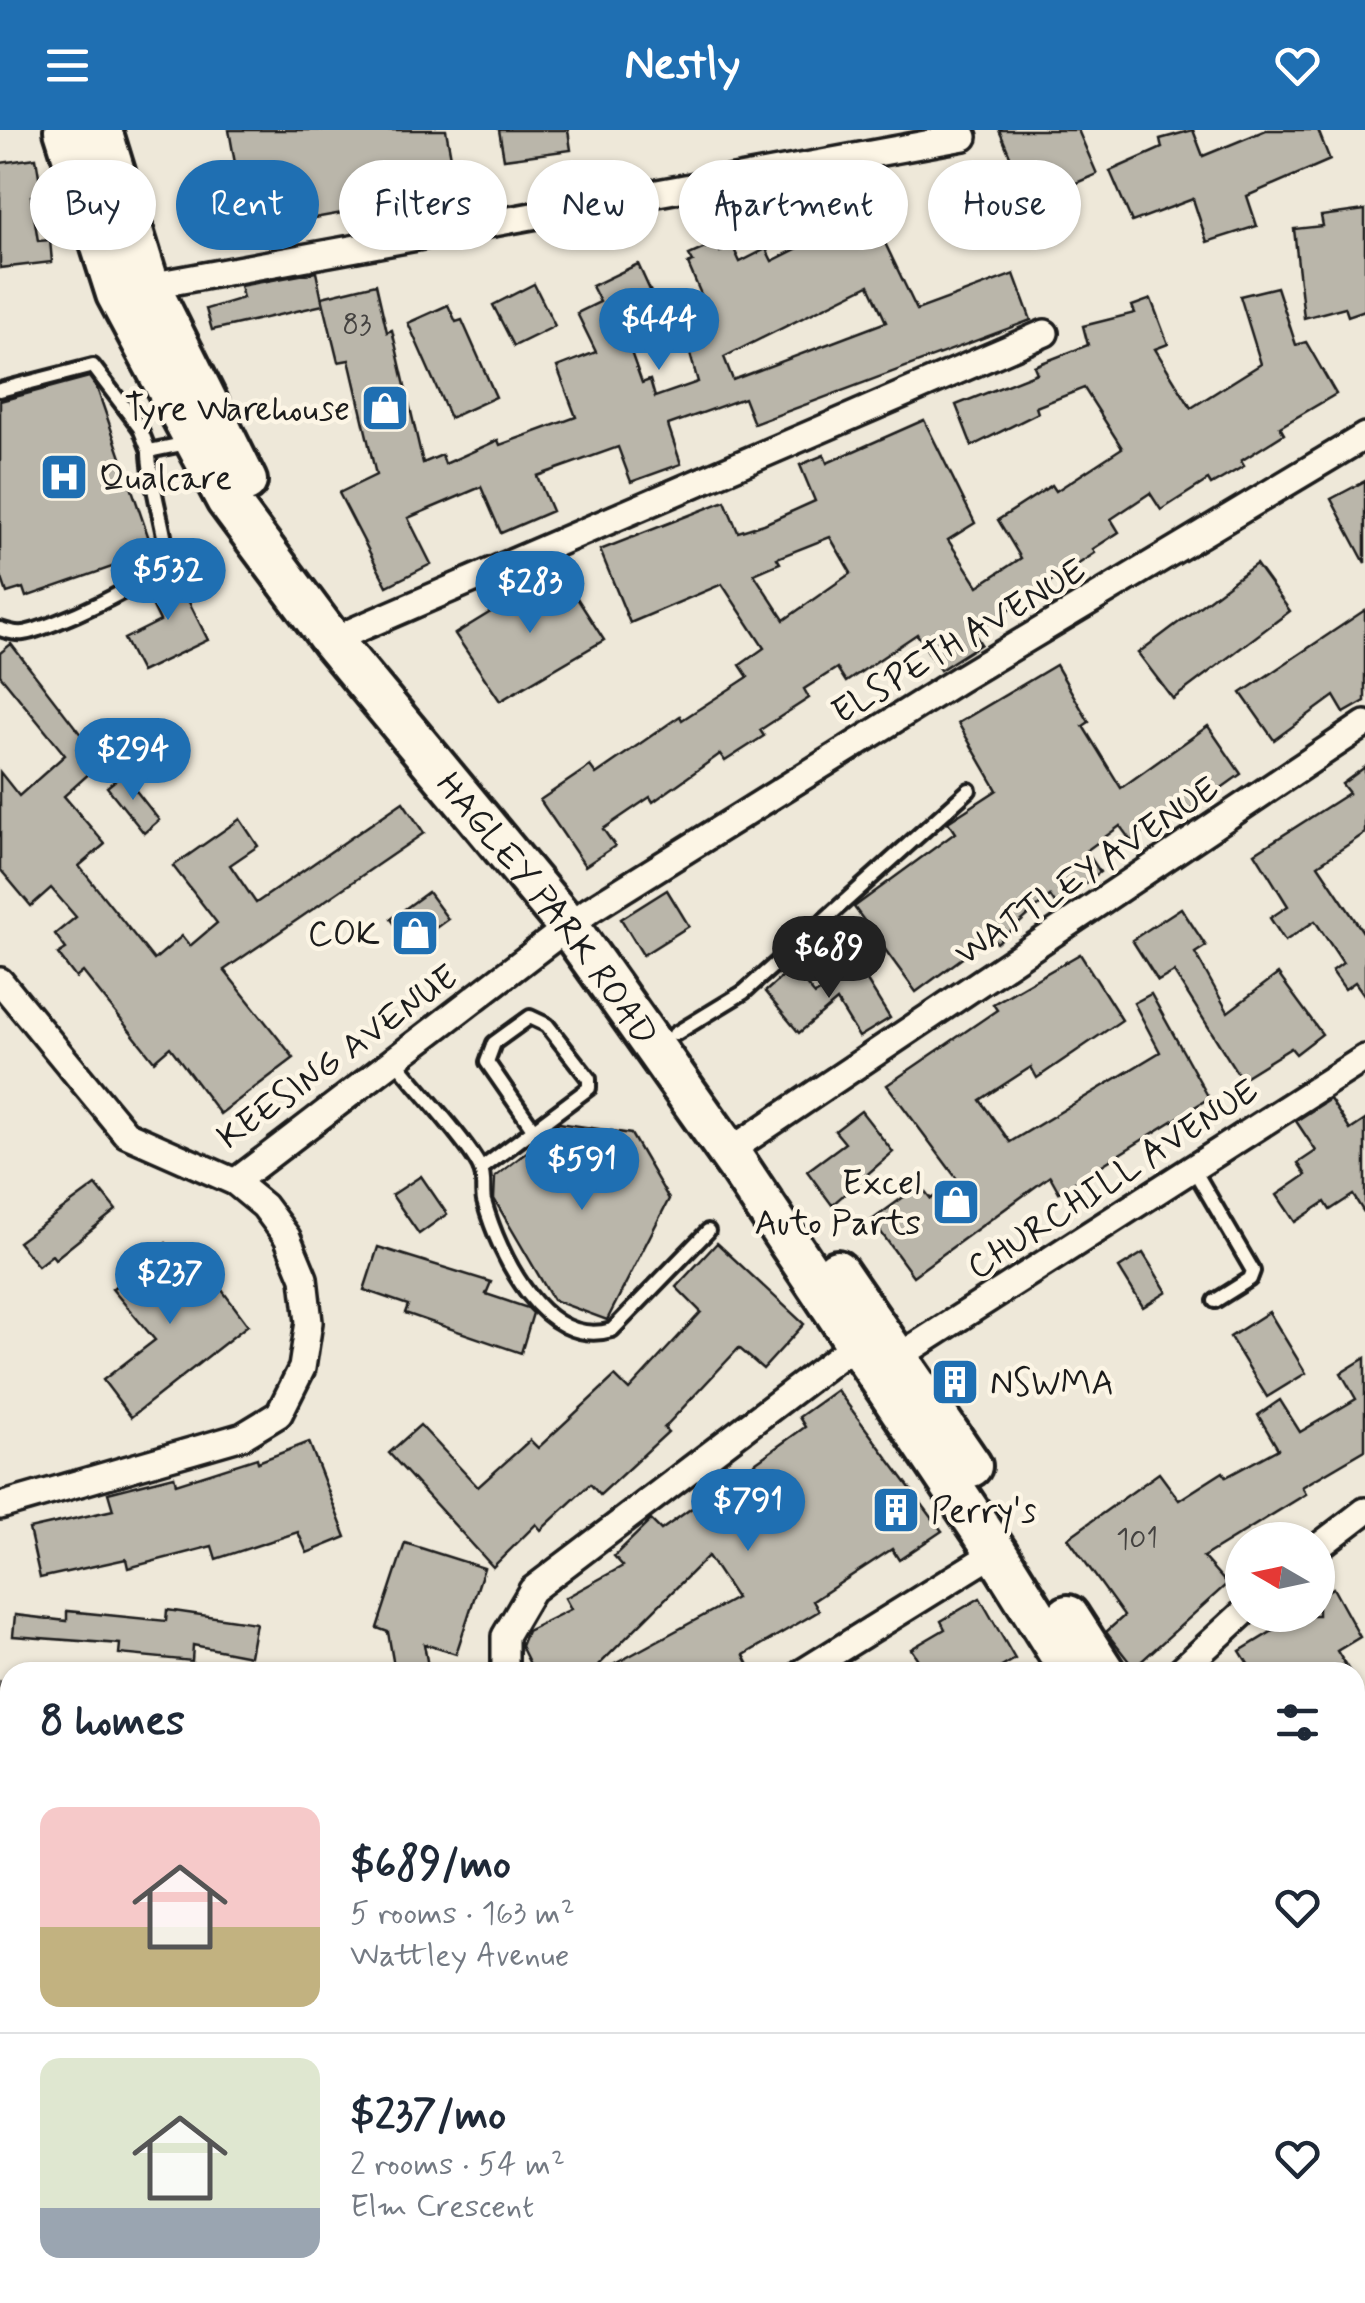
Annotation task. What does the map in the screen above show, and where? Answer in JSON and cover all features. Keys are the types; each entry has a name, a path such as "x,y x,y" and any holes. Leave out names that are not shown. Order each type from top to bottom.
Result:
{"main road":[{"name":"HAGLEY PARK ROAD","path":"64,130 118,294 227,500 273,566 676,1034 898,1357 1097,1662"},
{"name":"HAGLEY PARK ROAD","path":"101,130 149,286 256,503 579,918 854,1345 996,1552 1065,1662"}],"street":[{"path":"149,286 964,137"},
{"path":"353,630 1045,333"},
{"name":"ELSPETH AVENUE","path":"579,918 958,680 1365,436"},
{"name":"WATTLEY AVENUE","path":"746,1140 1365,724"},
{"name":"KEESING AVENUE","path":"0,981 126,1134 235,1182 579,918"},
{"name":"CHURCHILL AVENUE","path":"898,1357 1365,1058"},
{"path":"0,1506 242,1436 278,1414 302,1368 309,1322 304,1278 287,1236 264,1206 235,1182"},
{"path":"505,1662 505,1636 532,1590 854,1345"},
{"path":"1335,1534 1365,1511"},
{"path":"819,1662 996,1552"},
{"path":"1191,1662 1225,1630"}],"lane":[{"path":"0,390 93,366 140,428 149,451 148,470 167,546 166,561 150,578 24,633 0,629"},
{"path":"149,451 194,441"},
{"path":"676,1034 744,992 970,790"},
{"path":"481,1169 534,1130 590,1084 547,1024 530,1018 494,1043 488,1062 534,1130"},
{"path":"395,1060 481,1169 484,1199 500,1243 538,1308 566,1328 595,1335 612,1330 708,1232"},
{"path":"1193,1168 1254,1271 1250,1278 1215,1301"}],"building":[{"path":"229,130 446,130 452,160 339,160 339,214 319,217 319,160 234,160"},
{"path":"499,130 568,130 571,150 504,159"},
{"path":"999,130 1078,130 1097,174 1081,181 1081,160 1012,160"},
{"path":"1193,130 1203,156 1266,130 1318,130 1330,160 1247,196 1257,226 1207,242 1193,199 1132,222 1110,171 1162,148 1160,139"},
{"path":"36,158 30,160 30,250 51,250 52,262 0,268 0,163"},
{"path":"1365,210 1365,310 1348,316 1345,307 1304,318 1294,229 1323,226 1321,216"},
{"path":"700,250 734,250 740,262 766,250 772,261 794,250 888,250 917,310 1014,274 1031,320 754,424 744,398 668,425 681,464 631,482 618,447 537,476 552,511 501,533 481,487 408,518 431,564 387,586 339,493 376,475 349,360 338,362 322,297 376,284 387,332 392,330 423,463 442,455 445,464 498,440 500,445 576,417 557,367 596,352 577,313 600,302 592,286 638,264 665,323 627,341 642,383 650,380 655,397 698,382 685,336 715,327 688,264 693,262 689,255","holes":["869,285 886,322 733,380 724,357"]},
{"path":"316,272 323,305 212,330 206,309 243,298 240,286"},
{"path":"534,284 555,326 514,346 493,305"},
{"path":"1277,287 1296,345 1306,342 1336,394 1280,427 1284,434 1241,461 1244,466 1211,485 1208,480 1161,510 1150,493 1111,519 1119,532 1093,549 1095,553 974,633 981,644 940,670 917,634 846,682 837,668 804,689 809,698 760,730 764,736 725,761 720,754 653,802 650,797 603,829 615,846 585,866 540,800 590,766 596,774 680,716 682,720 748,677 740,665 764,648 722,584 630,623 600,550 725,501 738,532 764,524 815,501 800,465 824,455 827,463 924,420 975,523 948,540 978,586 1021,558 998,520 1052,485 1056,491 1122,448 1084,388 1036,407 1038,413 972,446 956,405 1037,373 1034,366 1088,345 1083,326 1135,313 1132,306 1151,299 1168,344 1155,349 1191,408 1261,364 1240,296","holes":["830,537 851,573 784,620 754,574 780,563 777,558"]},
{"path":"448,305 456,322 462,320 496,397 450,418 408,323"},
{"name":"Qualcare","path":"89,377 97,388 155,556 137,571 132,560 26,597 23,588 7,593 0,573 0,401"},
{"path":"1365,481 1365,563 1331,499"},
{"path":"1256,564 1290,611 1173,699 1138,653"},
{"path":"191,566 200,585 184,592 208,640 141,672 124,639 160,621 145,590"},
{"path":"559,570 604,640 500,701 455,634"},
{"path":"1365,610 1365,701 1344,713 1334,696 1274,740 1241,693"},
{"path":"11,644 102,762 64,796 105,844 79,866 154,960 182,936 190,946 217,923 173,866 240,819 258,846 230,865 256,903 403,802 424,833 224,970 294,1058 220,1114 170,1047 154,1061 83,972 76,978 58,954 66,949 55,934 76,917 51,888 31,906 0,869 0,772 19,796 65,755 0,675 0,653"},
{"path":"1056,665 1089,722 1083,726 1121,788 1208,726 1241,774 1188,812 1183,804 1131,841 1120,826 1086,851 1100,872 1056,905 1050,896 997,943 991,937 916,992 854,907 955,833 948,822 997,790 958,723"},
{"path":"1365,767 1365,833 1318,865 1365,935 1365,996 1355,982 1345,989 1332,971 1343,963 1315,921 1285,941 1270,918 1288,906 1255,853 1349,793 1342,784"},
{"path":"123,774 159,820 144,833 107,787"},
{"path":"667,890 689,926 643,955 621,919"},
{"name":"COK","path":"428,892 448,919 411,946 391,919"},
{"path":"1181,908 1206,946 1195,953 1228,1012 1278,974 1322,1034 1296,1054 1291,1048 1241,1079 1174,972 1158,981 1132,940"},
{"path":"1080,954 1122,1020 1037,1078 1031,1067 980,1100 1010,1142 1160,1052 1134,1003 1151,994 1209,1098 1059,1192 1050,1176 913,1276 872,1220 920,1185 931,1199 957,1179 887,1085 997,1010 993,1004"},
{"path":"792,968 815,995 859,968 890,1018 859,1037 837,1001 799,1033 765,992"},
{"path":"1330,1099 1350,1130 1365,1120 1365,1214 1353,1195 1330,1210 1325,1202 1295,1222 1277,1195 1306,1175 1298,1163 1316,1151 1296,1121"},
{"path":"861,1111 893,1152 832,1205 807,1171 845,1143 835,1131"},
{"path":"559,1123 631,1134 669,1199 607,1320 553,1300 494,1199 495,1177 527,1152 536,1155 545,1133"},
{"path":"421,1176 447,1214 419,1234 392,1195"},
{"path":"96,1185 116,1210 55,1259 52,1255 38,1266 18,1242"},
{"path":"166,1243 206,1290 216,1282 248,1325 131,1417 103,1380 155,1340 112,1289"},
{"path":"717,1243 804,1324 763,1369 739,1348 664,1428 668,1432 600,1495 590,1484 541,1530 536,1524 493,1567 389,1453 420,1425 478,1487 530,1440 538,1448 615,1376 629,1390 701,1312 676,1287"},
{"path":"378,1247 491,1282 486,1294 528,1308 533,1313 521,1353 405,1313 408,1305 364,1290"},
{"path":"1143,1253 1167,1292 1143,1307 1119,1268"},
{"path":"1269,1312 1306,1373 1267,1397 1230,1337"},
{"path":"1365,1358 1365,1450 1302,1487 1306,1494 1260,1522 1225,1522 1225,1544 1203,1557 1225,1586 1141,1662 1129,1662 1106,1632 1124,1616 1068,1538 1159,1473 1179,1500 1223,1472 1226,1477 1278,1449 1258,1415 1280,1400 1300,1432 1356,1399 1341,1373"},
{"path":"837,1390 942,1531 899,1560 892,1549 813,1601 819,1611 744,1655 748,1662 618,1662 736,1598 708,1556 602,1662 529,1662 521,1646 527,1631 571,1609 565,1598 623,1566 614,1556 651,1520 661,1530 805,1427 799,1417"},
{"path":"309,1442 346,1537 307,1553 298,1532 216,1559 212,1546 128,1568 126,1559 40,1578 29,1529 113,1510 108,1493 174,1476 176,1484 257,1458 258,1462"},
{"path":"405,1543 484,1568 456,1654 424,1644 427,1662 393,1662 388,1632 377,1628"},
{"path":"1335,1592 1360,1637 1337,1651 1344,1662 1247,1662 1240,1651 1271,1632 1335,1632"},
{"path":"980,1598 1015,1659 919,1662 911,1649 945,1629 941,1621"},
{"path":"167,1610 256,1623 250,1656 193,1645 192,1661 119,1654 120,1644 13,1636 15,1615 67,1621 67,1611 166,1621"}],"place":[{"name":"Tyre Warehouse","path":"385,408"},
{"name":"Qualcare","path":"64,477"},
{"name":"COK","path":"415,933"},
{"name":"Excel Auto Parts","path":"956,1202"},
{"name":"NSWMA","path":"955,1382"},
{"name":"Perry's","path":"896,1510"}]}
